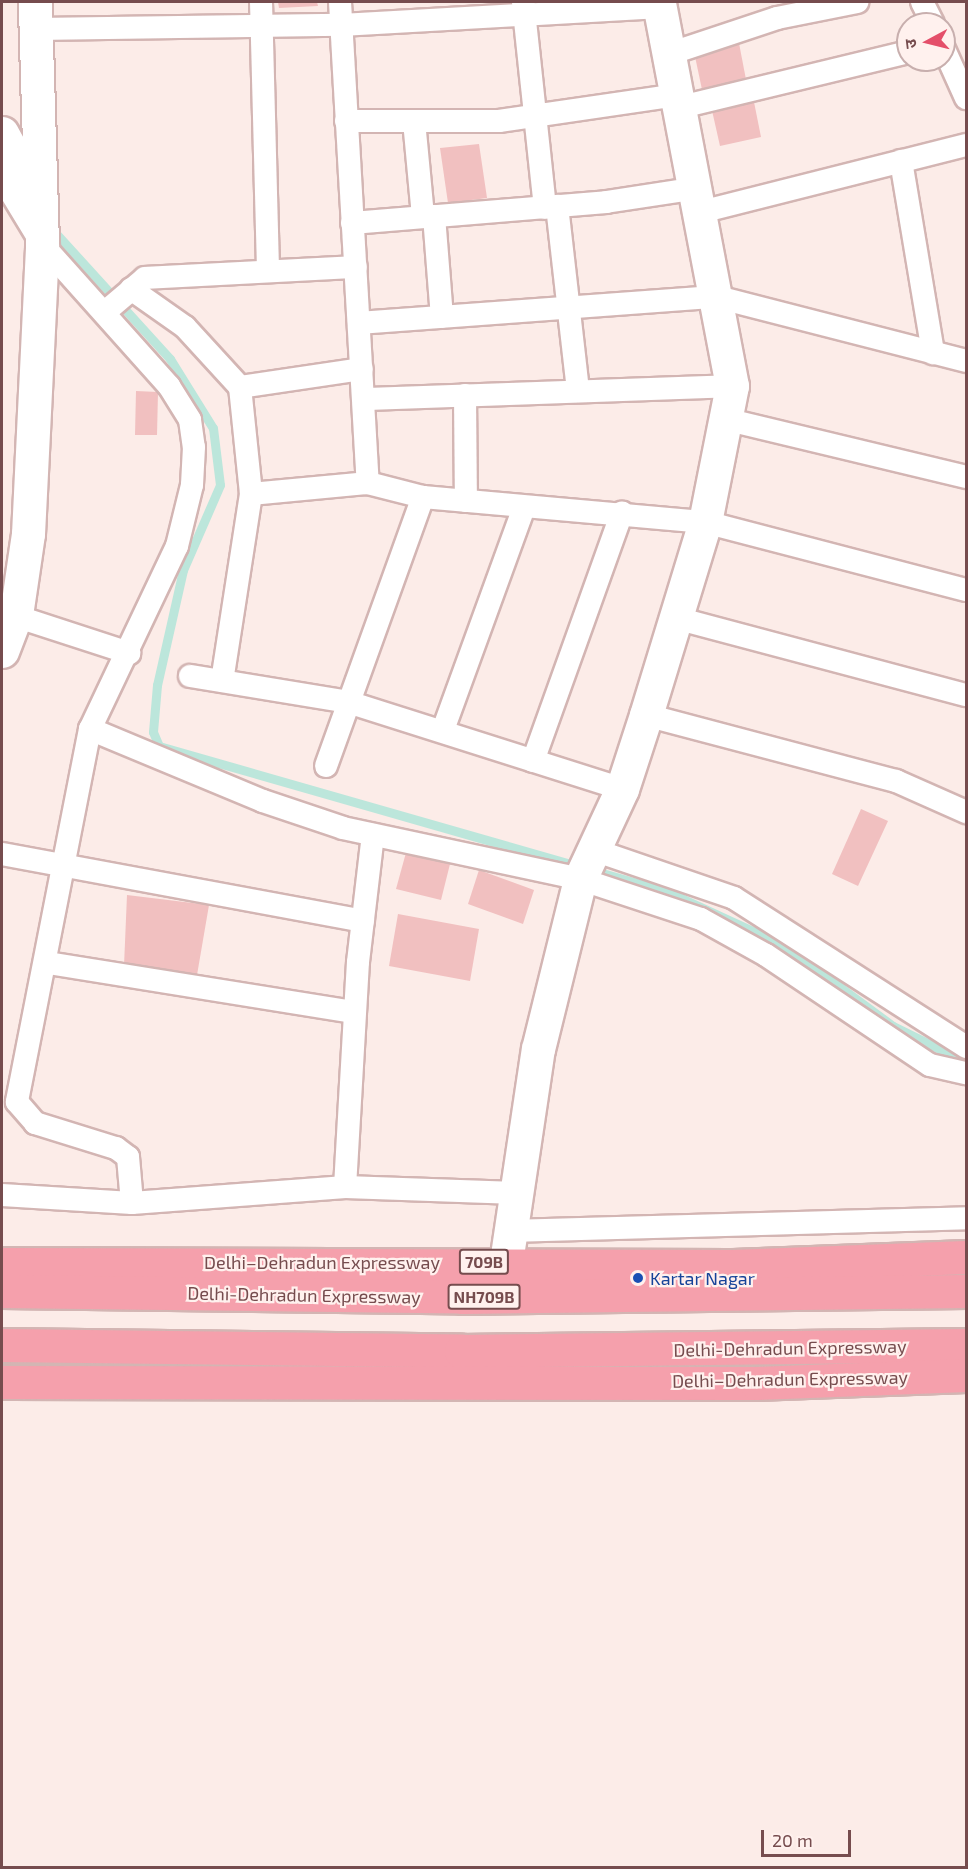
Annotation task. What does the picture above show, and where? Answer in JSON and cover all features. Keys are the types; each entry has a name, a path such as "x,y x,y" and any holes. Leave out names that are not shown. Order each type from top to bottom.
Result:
{"highway":[{"name":"Delhi–Dehradun Expressway","path":"2,1264 508,1247 733,1266 966,1257"},
{"name":"Delhi-Dehradun Expressway","path":"2,1291 462,1297 966,1291"},
{"name":"Delhi-Dehradun Expressway","path":"2,1345 461,1351 966,1345"},
{"name":"Delhi–Dehradun Expressway","path":"2,1382 756,1383 966,1375"}],"street":[{"path":"261,2 268,271"},
{"path":"340,2 368,483"},
{"path":"669,54 777,18 857,2"},
{"path":"2,651 28,534 30,217 36,15 261,26 341,25 523,8 659,4 699,200 732,386 705,522 622,789 586,866 538,1049 508,1247 966,1218"},
{"path":"523,8 532,116 570,308 578,391"},
{"path":"346,121 414,121 532,116 679,101 896,55"},
{"path":"954,72 966,98"},
{"path":"414,121 442,317"},
{"path":"2,133 30,217"},
{"path":"352,223 551,207 699,200 901,161 966,145"},
{"path":"901,161 933,353"},
{"path":"2,178 30,217 117,302 190,420 194,447 186,520 129,653 90,729 61,867 48,963 17,1102 35,1122 116,1148 128,1157 132,1203"},
{"path":"117,302 145,278 356,267"},
{"path":"359,323 717,297 966,361"},
{"path":"117,302 185,327 240,387 251,494 222,681"},
{"path":"240,387 362,369"},
{"path":"364,399 732,386"},
{"path":"465,395 466,501"},
{"path":"725,419 966,477"},
{"path":"251,494 368,483 423,497 524,507 622,512 705,522 966,590"},
{"path":"326,766 423,497"},
{"path":"443,730 524,507"},
{"path":"533,761 622,512"},
{"path":"9,613 129,653"},
{"path":"676,618 966,695"},
{"path":"190,676 348,702 443,730 622,789"},
{"path":"646,715 896,782 966,812"},
{"path":"90,729 263,801 373,835 586,866 734,898 966,1047"},
{"path":"345,1187 354,1012 373,835"},
{"path":"2,854 61,867 363,921"},
{"path":"586,866 701,919 766,955 930,1065 966,1073"},
{"path":"48,963 354,1012"},
{"path":"2,1195 132,1203 345,1187 517,1194"}],"building":[{"path":"278,2 317,2 318,6 279,8"},
{"path":"738,38 748,90 704,99 693,47"},
{"path":"753,97 761,137 720,146 711,106"},
{"path":"479,144 487,198 448,203 440,148"},
{"path":"136,391 158,392 157,435 135,435"},
{"path":"861,809 888,821 858,886 832,874"},
{"path":"407,849 451,860 441,900 396,889"},
{"path":"479,870 534,890 523,924 468,904"},
{"path":"127,895 209,905 197,975 124,966"},
{"path":"398,914 479,929 470,981 389,966"}],"waterway":[{"path":"51,228 170,359 213,428 220,485 183,570 157,685 153,732 159,746 668,892 783,945 893,1026 966,1062"}],"place":[{"name":"Kartar Nagar","path":"638,1278"}]}
